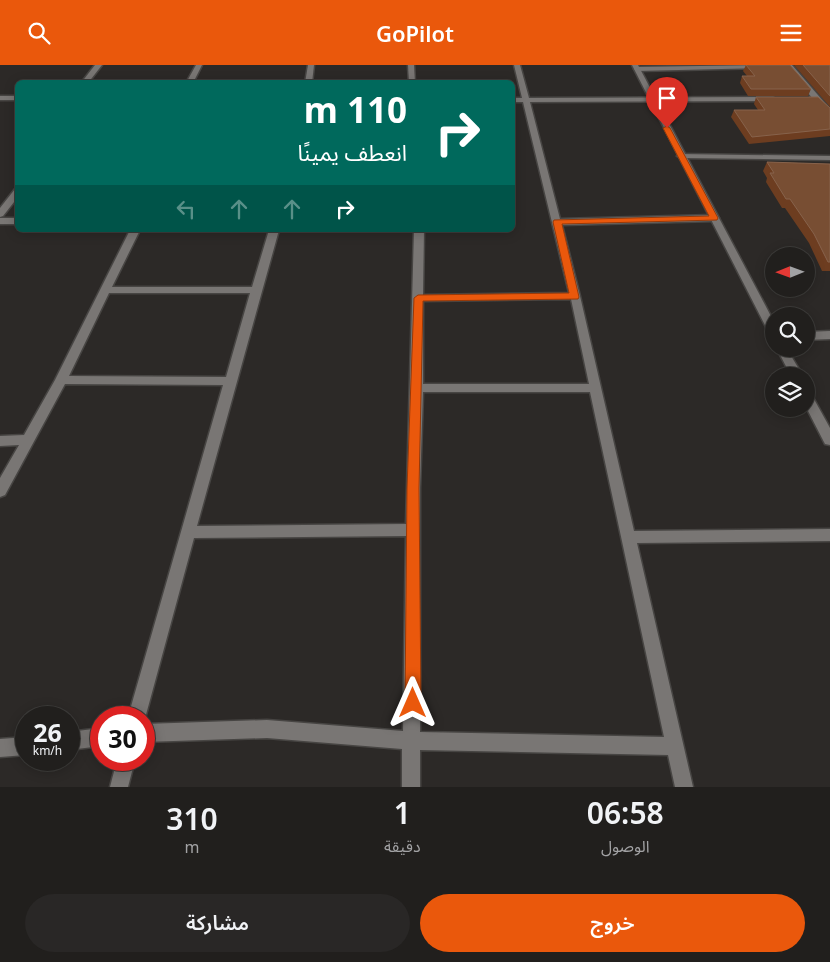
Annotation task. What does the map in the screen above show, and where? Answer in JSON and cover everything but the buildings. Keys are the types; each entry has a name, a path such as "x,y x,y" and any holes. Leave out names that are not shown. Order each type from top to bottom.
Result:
{"street":[{"path":"86,80 99,65"},
{"path":"191,80 199,65"},
{"path":"308,80 311,65"},
{"path":"410,65 412,80"},
{"path":"517,65 575,297 630,537 684,787"},
{"path":"786,66 830,114"},
{"path":"765,316 636,67 770,67"},
{"path":"0,98 15,98"},
{"path":"515,100 779,99"},
{"path":"808,99 817,99"},
{"path":"681,156 830,157"},
{"path":"0,214 15,195"},
{"path":"557,222 714,218"},
{"path":"0,221 15,221"},
{"path":"0,491 61,381 133,232"},
{"path":"140,706 190,532 229,381 273,232"},
{"path":"411,787 413,741 413,530 419,232"},
{"path":"105,290 256,290"},
{"path":"418,298 575,297"},
{"path":"815,336 830,335"},
{"path":"61,381 229,381"},
{"path":"417,388 595,388"},
{"path":"815,412 830,440"},
{"path":"0,441 28,440"},
{"path":"190,532 413,530"},
{"path":"630,537 830,535"},
{"path":"155,733 267,729 413,741 674,746"},
{"path":"0,749 15,747"},
{"path":"119,787 123,771"}],"route":[{"path":"413,703 413,488 418,298 575,297 557,222 714,218 667,128"}]}
